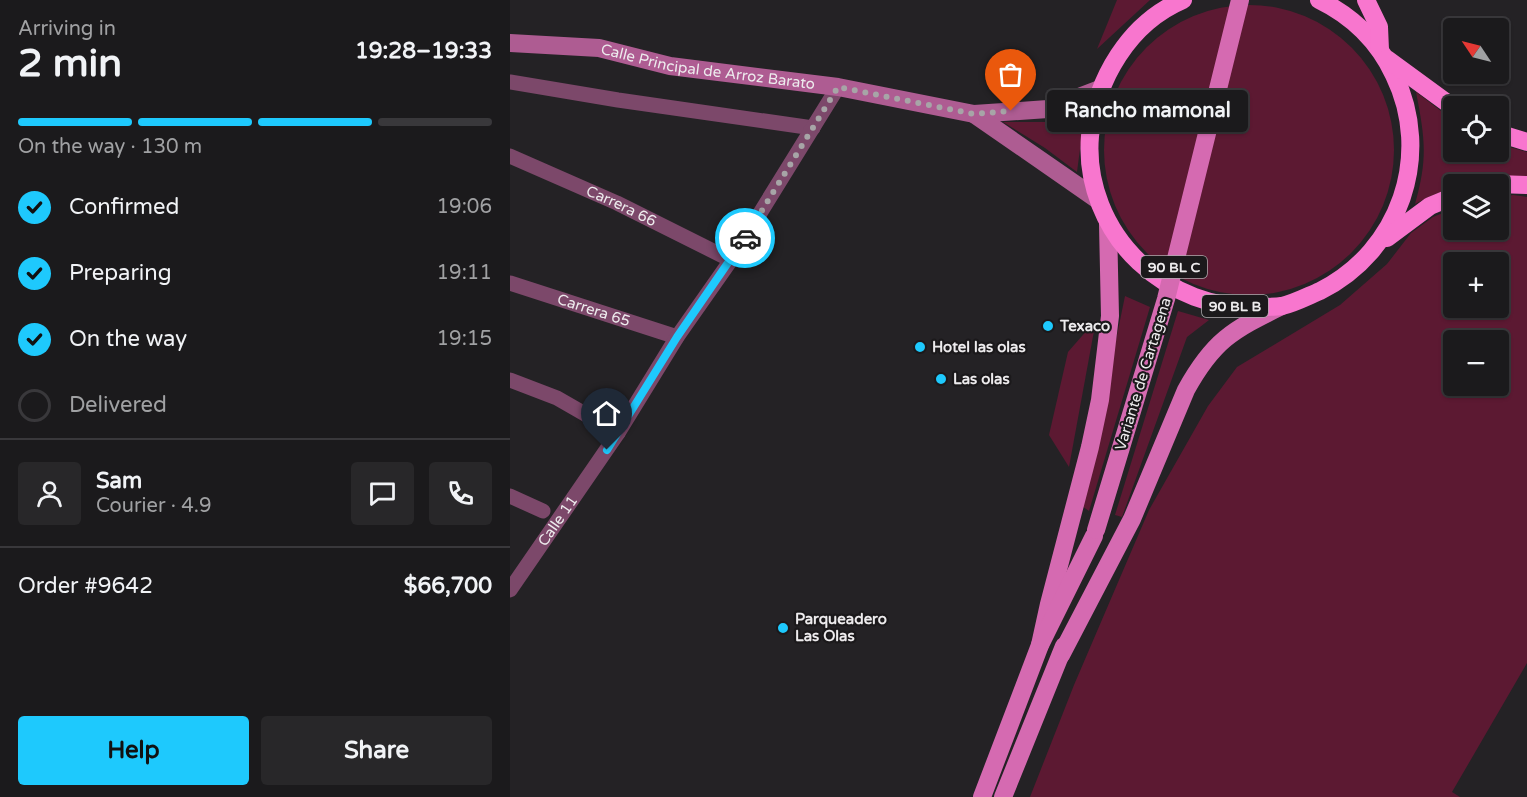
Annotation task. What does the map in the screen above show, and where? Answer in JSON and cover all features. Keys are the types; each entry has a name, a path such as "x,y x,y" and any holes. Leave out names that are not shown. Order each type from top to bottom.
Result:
{"highway":[{"path":"1153,18 1166,0"},
{"name":"90 BL B","path":"1183,0 1153,18 1127,43 1107,72 1092,117 1089,145 1091,173 1098,200 1108,224 1128,252 1153,275 1182,292 1214,303 1247,307 1282,306 1308,297 1332,284 1355,268 1374,249 1430,206 1443,201"},
{"name":"90 BL B","path":"1318,0 1333,7 1359,26 1383,54 1443,100"},
{"path":"1366,0 1379,27 1383,54"},
{"name":"90 BL B","path":"1374,249 1396,214 1409,175 1411,134 1404,94 1383,54"},
{"path":"1509,136 1527,142"},
{"path":"1509,184 1527,185"}],"main road":[{"name":"Variante de Cartagena","path":"1003,797 1061,655 1095,533 1166,299 1240,0"},
{"path":"1040,645 1048,604 1090,447 1100,400 1110,316 1108,224"},
{"path":"1061,655 1132,519 1186,390 1197,370 1212,351 1241,325 1282,306"},
{"name":"Variante de Cartagena","path":"982,797 1040,645 1095,533"}],"street":[{"name":"Calle Principal de Arroz Barato","path":"510,43 599,48 670,66 838,87 974,114 1048,109 1100,89"},
{"path":"510,82 813,128"},
{"name":"Calle 11","path":"510,589 618,433 677,337 731,260 838,87"},
{"name":"Calle Principal de Arroz Barato","path":"974,114 1098,200"},
{"name":"Carrera 66","path":"510,156 606,198 731,260"},
{"name":"Carrera 65","path":"510,283 677,337"},
{"path":"510,380 557,398 618,433"},
{"path":"510,496 543,511"}],"shaded area":[{"path":"1117,0 1150,0 1097,49"},
{"path":"1249,5 1277,8 1305,16 1330,29 1352,47 1370,69 1383,94 1391,122 1394,150 1391,178 1383,206 1370,231 1352,253 1330,271 1305,284 1277,292 1249,295 1221,292 1193,284 1168,271 1146,253 1128,231 1115,206 1107,178 1104,150 1107,122 1115,94 1128,69 1146,47 1168,29 1193,16 1221,8"},
{"path":"1416,92 1443,112 1443,162 1509,162 1509,147 1527,152 1527,180 1509,179 1509,174 1443,174 1443,191 1415,204 1422,174 1424,148"},
{"path":"1085,111 1077,172 1045,148 1003,122 1052,122"},
{"path":"1509,196 1527,197 1527,663 1452,792 1460,797 1030,797 1074,685 1149,510 1208,406 1237,367 1340,305 1387,264 1411,233 1433,217 1443,213 1443,240 1509,240"},
{"path":"1125,296 1150,307 1089,511 1082,506"},
{"path":"1178,311 1209,320 1187,337 1122,517 1115,515"},
{"path":"1096,320 1069,467 1049,435 1068,352"}],"way so far":[{"path":"745,238 838,87 974,114 1011,111"}],"place":[{"name":"Rancho mamonal","path":"1011,111"},
{"name":"Texaco","path":"1048,326"},
{"name":"Hotel las olas","path":"920,347"},
{"name":"Las olas","path":"941,379"},
{"name":"Parqueadero Las Olas","path":"783,628"}],"route":[{"path":"607,450 677,337 745,238"}]}
